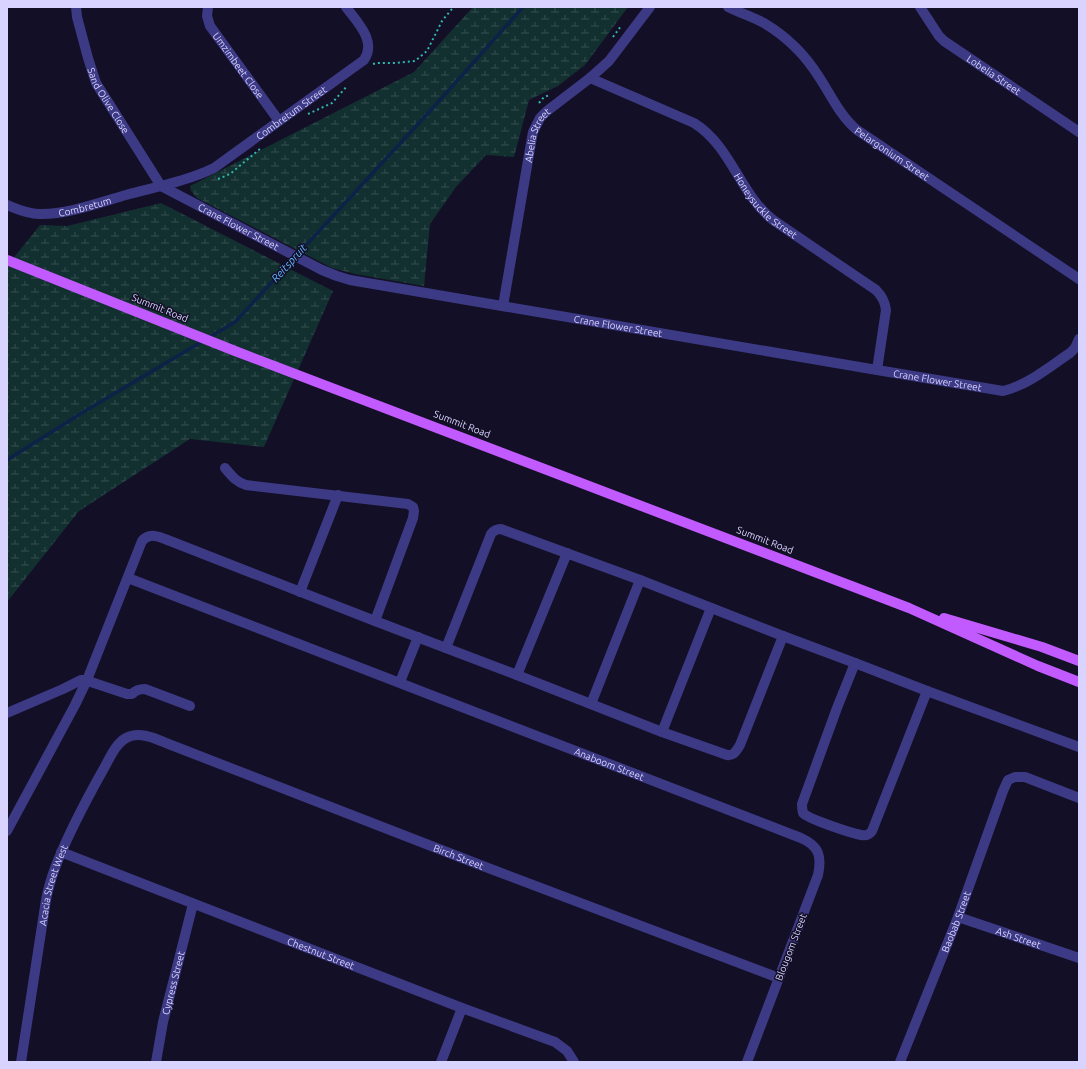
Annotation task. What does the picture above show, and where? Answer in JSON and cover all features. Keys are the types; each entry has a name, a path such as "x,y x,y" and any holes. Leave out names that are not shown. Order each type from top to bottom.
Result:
{"main road":[{"name":"Summit Road","path":"7,260 235,351 909,608 1038,666 1079,682"},
{"name":"Summit Road","path":"909,608 1042,647 1079,661"}],"street":[{"name":"Sand Olive Close","path":"76,7 77,17 96,83 161,186"},
{"name":"Umzimbeet Close","path":"208,7 207,16 210,26 279,121"},
{"name":"Combretum Street","path":"161,186 178,182 214,168 362,61 367,55 369,47 368,38 346,7"},
{"name":"Abelia Street","path":"503,306 533,132 537,122 547,111 590,78 609,61 650,7"},
{"name":"Pelargonium Street","path":"728,7 765,24 775,30 791,44 809,62 848,122 857,130 1079,279"},
{"name":"Lobelia Street","path":"920,7 939,36 944,41 1079,132"},
{"name":"Honeysuckle Street","path":"590,78 694,123 704,129 721,148 753,200 764,213 876,290 883,298 886,310 877,370"},
{"name":"Combretum","path":"7,205 26,212 46,214 71,210 161,186"},
{"name":"Crane Flower Street","path":"161,186 329,274 350,280 877,370 1004,391 1024,384 1070,353 1075,348 1079,340"},
{"path":"225,468 240,483 246,485 408,504 413,507 413,518 375,621"},
{"path":"300,592 338,496"},
{"path":"446,648 485,548 493,531 498,528 640,580 927,691 1079,747"},
{"path":"7,831 87,680 142,541 145,538 153,536 165,539 662,732 731,756 740,745 783,636"},
{"path":"518,675 567,553"},
{"name":"Anaboom Street","path":"128,578 801,838"},
{"path":"591,704 640,580"},
{"path":"662,732 711,608"},
{"path":"400,682 418,637"},
{"path":"855,663 802,804 803,812 806,816 861,836 870,834 927,691"},
{"path":"7,713 81,680 87,680 126,694 132,694 139,689 145,690 190,706"},
{"name":"Acacia Street West","path":"21,1062 46,900 50,883 61,852 89,795 116,746 126,738 139,735"},
{"name":"Birch Street","path":"139,735 144,735 166,743 475,863 779,978"},
{"name":"Baobab Street","path":"900,1062 958,917 1008,780 1014,777 1024,777 1079,798"},
{"name":"Blougom Street","path":"747,1062 818,875 820,863 818,853 812,843 801,838"},
{"name":"Chestnut Street","path":"61,852 462,1008 555,1042 567,1051 574,1062"},
{"name":"Cypress Street","path":"156,1062 158,1043 193,904"},
{"name":"Ash Street","path":"958,917 1079,958"},
{"path":"441,1062 462,1008"}],"path":[{"path":"370,65 377,63 415,61 427,51 442,21 455,7"},
{"path":"304,116 332,103 349,84"},
{"path":"213,181 230,174 265,145"}],"green space":[{"path":"473,7 628,7 585,65 558,86 529,100 514,157 486,155 456,187 430,224 424,286 355,274 332,268 197,198 191,191 190,186 414,72"},
{"name":"Reitspruit","path":"161,203 333,291 264,447 190,439 79,511 7,602 7,266 40,225 67,226"}],"waterway":[{"name":"Reitspruit","path":"7,460 85,411 235,322 431,110 523,7"}]}
